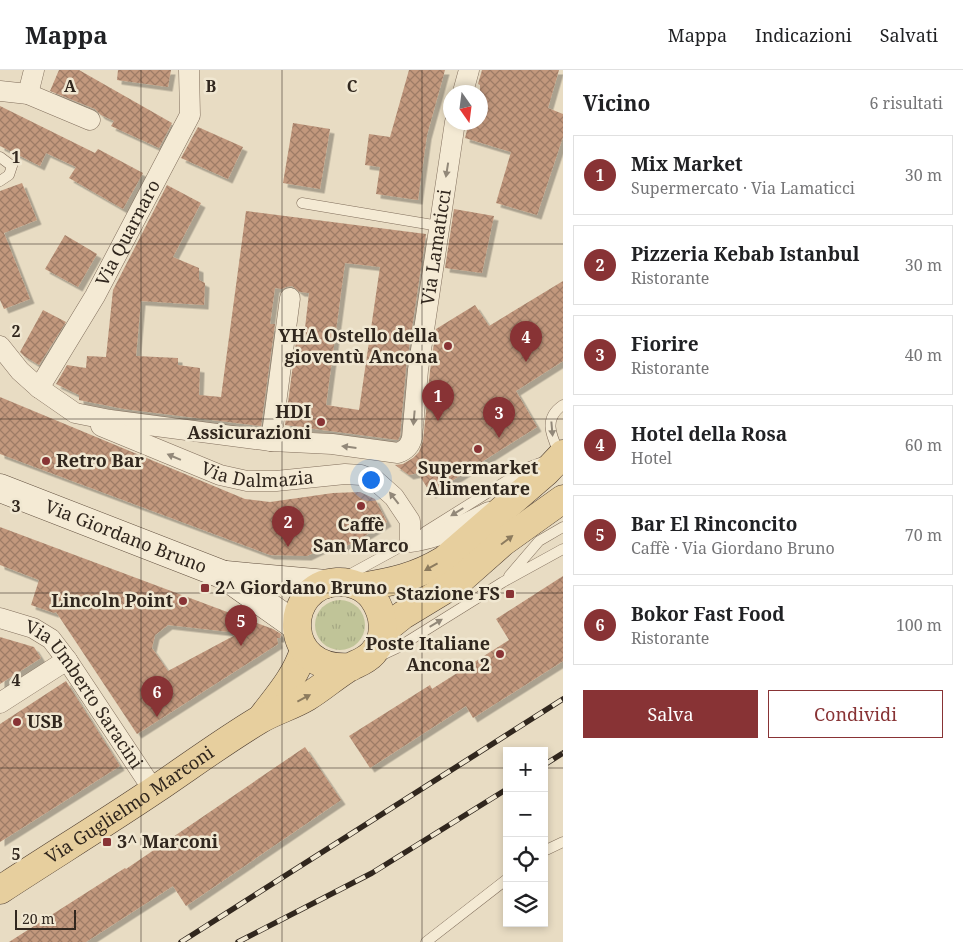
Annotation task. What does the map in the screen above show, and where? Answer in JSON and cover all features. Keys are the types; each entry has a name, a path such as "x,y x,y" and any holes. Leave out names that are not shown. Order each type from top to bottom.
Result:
{"main road":[{"name":"Via Guglielmo Marconi","path":"260,719 291,681 300,664 298,613 303,602 312,592 341,584 397,580 427,570 460,548 546,472 562,455"},
{"name":"Via Giordano Bruno","path":"0,488 224,575 341,584"},
{"name":"Via Guglielmo Marconi","path":"0,890 154,791 260,719 305,698 372,654 380,643 383,631 403,615 458,581 503,542 563,499"},
{"name":"Via Giordano Bruno","path":"224,575 300,638"},
{"path":"341,584 371,595 379,605 383,618 383,631"},
{"name":"Via Guglielmo Marconi","path":"300,638 313,660 325,666 338,668 356,665"}],"street":[{"path":"28,94 34,70"},
{"name":"Via Quarnaro","path":"39,388 95,296 190,114 190,70"},
{"path":"465,85 469,70"},
{"path":"0,91 28,94 90,120"},
{"name":"Via Lamaticci","path":"398,453 404,451 412,438 418,370 455,130"},
{"name":"Via Dalmazia","path":"271,441 290,298"},
{"name":"Via Dalmazia","path":"0,346 20,371 39,388 75,413 220,475 247,481 276,481 345,474 361,475 376,481 394,497 410,521 410,542"},
{"name":"Via Dalmazia","path":"75,413 110,420 271,441 332,444 398,453"},
{"name":"Via Guglielmo Marconi","path":"410,542 443,534 514,500"},
{"name":"Via Umberto Saracini","path":"0,618 34,628 51,638 154,791"},
{"path":"0,703 67,660"}],"lane":[{"path":"0,156 12,166 10,175 0,181"},
{"path":"302,202 439,226"},
{"path":"562,455 552,436 550,422 557,409 563,405"},
{"name":"Via Guglielmo Marconi","path":"341,584 527,468 562,455"},
{"name":"Via Guglielmo Marconi","path":"503,582 539,541 563,527"},
{"name":"Via Guglielmo Marconi","path":"356,665 396,648 503,582 563,549"},
{"path":"548,849 563,842"},
{"path":"426,942 503,882"}],"green space":[{"path":"335,600 345,600 358,607 365,620 365,630 358,643 345,650 335,650 326,646 319,639 315,630 315,620 319,611 326,604"}],"building":[{"path":"59,70 79,70 172,123 159,148 111,126 114,121 101,115 95,109 50,91"},
{"path":"118,70 171,70 168,87 117,80"},
{"path":"409,70 445,70 427,135 418,200 376,194 380,167 365,165 369,134 390,137"},
{"path":"482,70 559,70 548,108 563,114 563,137 537,215 496,203 511,152 465,138 467,130 488,130 488,85 478,84"},
{"path":"0,106 95,153 98,149 143,173 123,209 69,178 76,167 46,153 40,166 0,146"},
{"path":"293,123 330,129 320,189 283,183"},
{"path":"198,127 243,147 228,179 181,158"},
{"path":"22,183 37,220 4,233 30,299 4,309 0,300 0,191"},
{"path":"167,185 201,203 173,257 199,268 199,280 205,283 204,305 141,301 136,356 178,358 178,365 200,368 199,395 221,397 246,211 426,234 406,368 400,436 398,440 285,425 298,327 305,328 309,293 300,292 292,286 282,289 275,288 270,324 275,324 261,426 124,409 79,400 79,395 56,384 67,365 86,368 87,356 106,357 113,290","holes":["345,263 380,267 359,410 326,405"]},
{"path":"454,209 494,216 482,273 445,268"},
{"path":"65,235 97,254 78,287 45,269"},
{"path":"563,281 563,361 516,391 537,427 431,494 418,473 409,475 395,465 403,464 413,458 419,452 423,441 436,329 475,305 489,326"},
{"path":"43,310 66,322 39,365 20,352"},
{"path":"0,397 245,499 270,502 333,493 360,492 375,499 387,522 355,542 336,550 332,544 307,556 270,555 0,454"},
{"path":"0,527 273,629 281,634 280,638 277,638 278,644 137,734 56,612 54,613 31,605 39,580 0,565","holes":["168,625 239,633 168,671 152,648 155,635"]},
{"path":"563,576 563,661 473,718 466,706 370,768 349,736 430,685 432,689 509,640 496,619"},
{"path":"0,637 34,647 41,658 0,684"},
{"path":"66,681 120,766 0,842 0,724"},
{"path":"305,747 341,800 186,906 173,886 86,942 9,942 126,869"}],"railway":[{"path":"181,942 563,699"},
{"path":"548,762 563,753"},
{"path":"238,942 372,873 503,791"}],"place":[{"name":"YHA Ostello della gioventù Ancona","path":"448,346"},
{"name":"Hotel della Rosa","path":"526,362"},
{"name":"Mix Market","path":"438,421"},
{"name":"HDI Assicurazioni","path":"321,422"},
{"name":"Fiorire","path":"499,438"},
{"name":"Supermarket Alimentare","path":"478,449"},
{"name":"Retro Bar","path":"46,461"},
{"name":"Caffè San Marco","path":"361,506"},
{"name":"Pizzeria Kebab Istanbul","path":"288,547"},
{"name":"2^ Giordano Bruno","path":"205,588"},
{"name":"Stazione FS","path":"510,594"},
{"name":"Lincoln Point","path":"183,601"},
{"name":"Bar El Rinconcito","path":"241,646"},
{"name":"Poste Italiane Ancona 2","path":"500,654"},
{"name":"Bokor Fast Food","path":"157,717"},
{"name":"USB","path":"17,722"},
{"name":"3^ Marconi","path":"107,842"}]}
